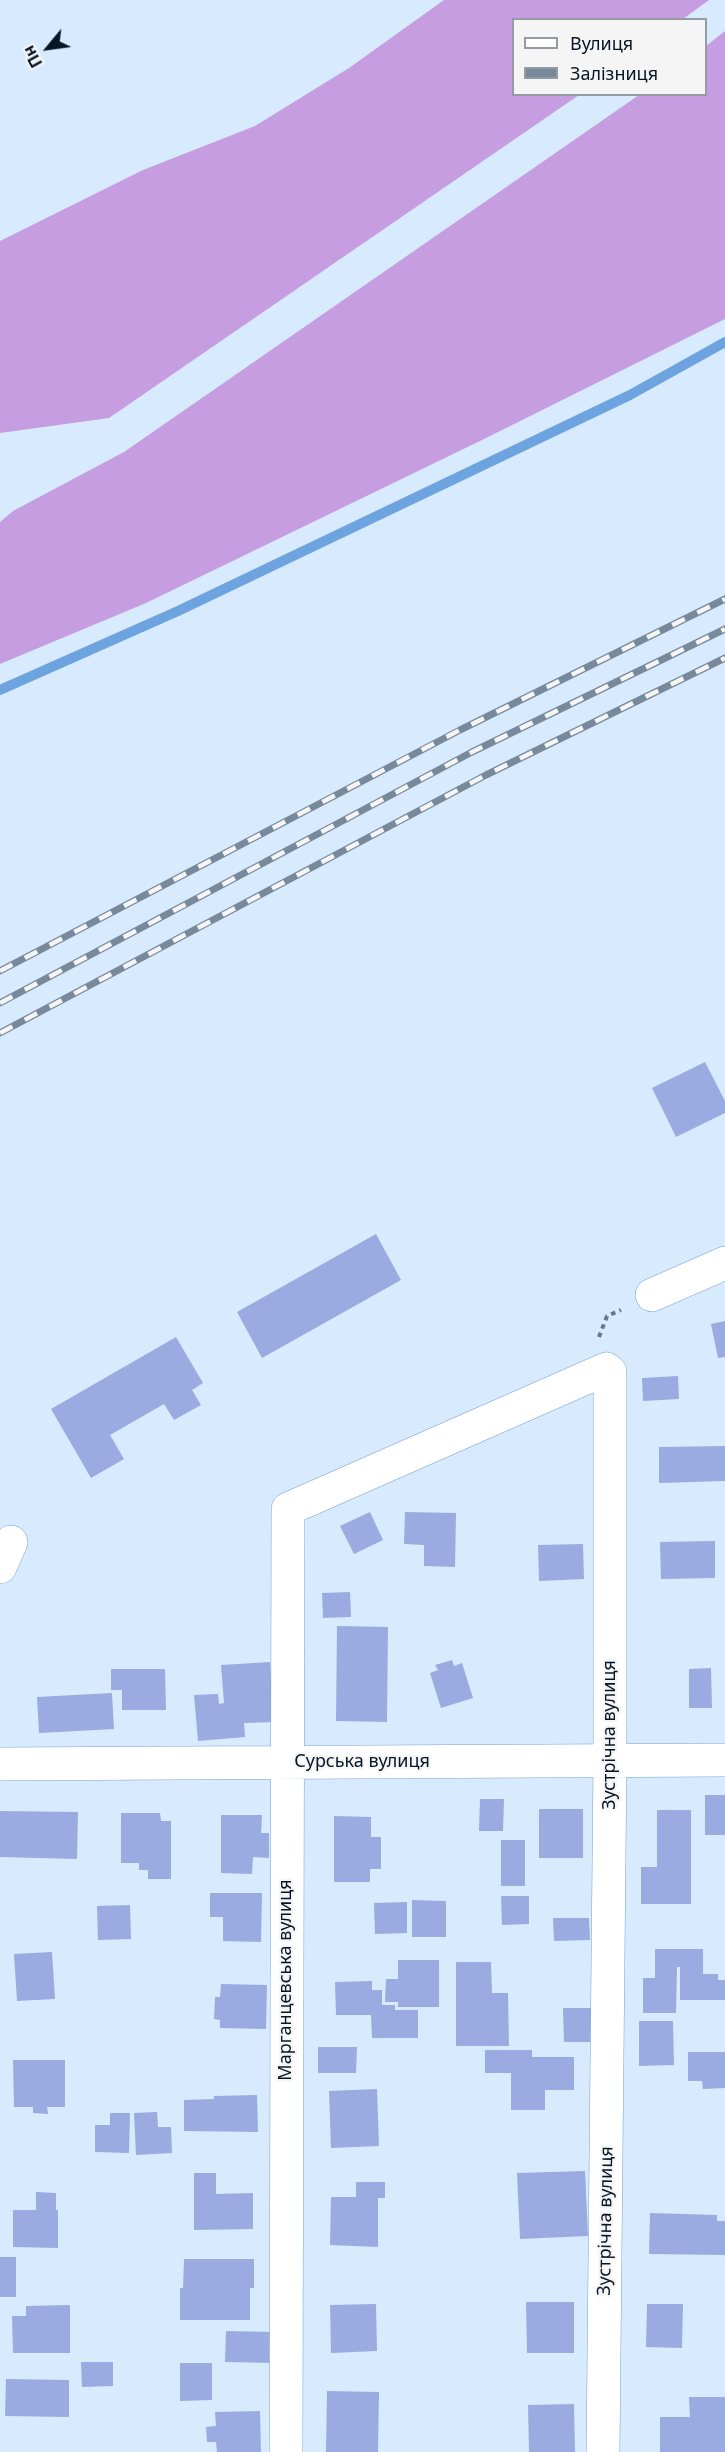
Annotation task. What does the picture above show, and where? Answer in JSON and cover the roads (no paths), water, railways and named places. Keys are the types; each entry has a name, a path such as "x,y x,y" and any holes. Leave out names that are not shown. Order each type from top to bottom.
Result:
{"street":[{"path":"652,1295 725,1263"},
{"name":"Зустрічна вулиця","path":"288,1509 581,1379 606,1369 610,1372 610,1761 603,2452"},
{"name":"Марганцевська вулиця","path":"286,2452 288,1509"},
{"name":"Сурська вулиця","path":"0,1764 725,1760"}],"waterway":[{"path":"0,690 178,611 630,395 725,342"}],"railway":[{"path":"0,971 460,730 725,599"},
{"path":"0,1003 472,752 725,629"},
{"path":"0,1033 486,775 725,658"}]}
